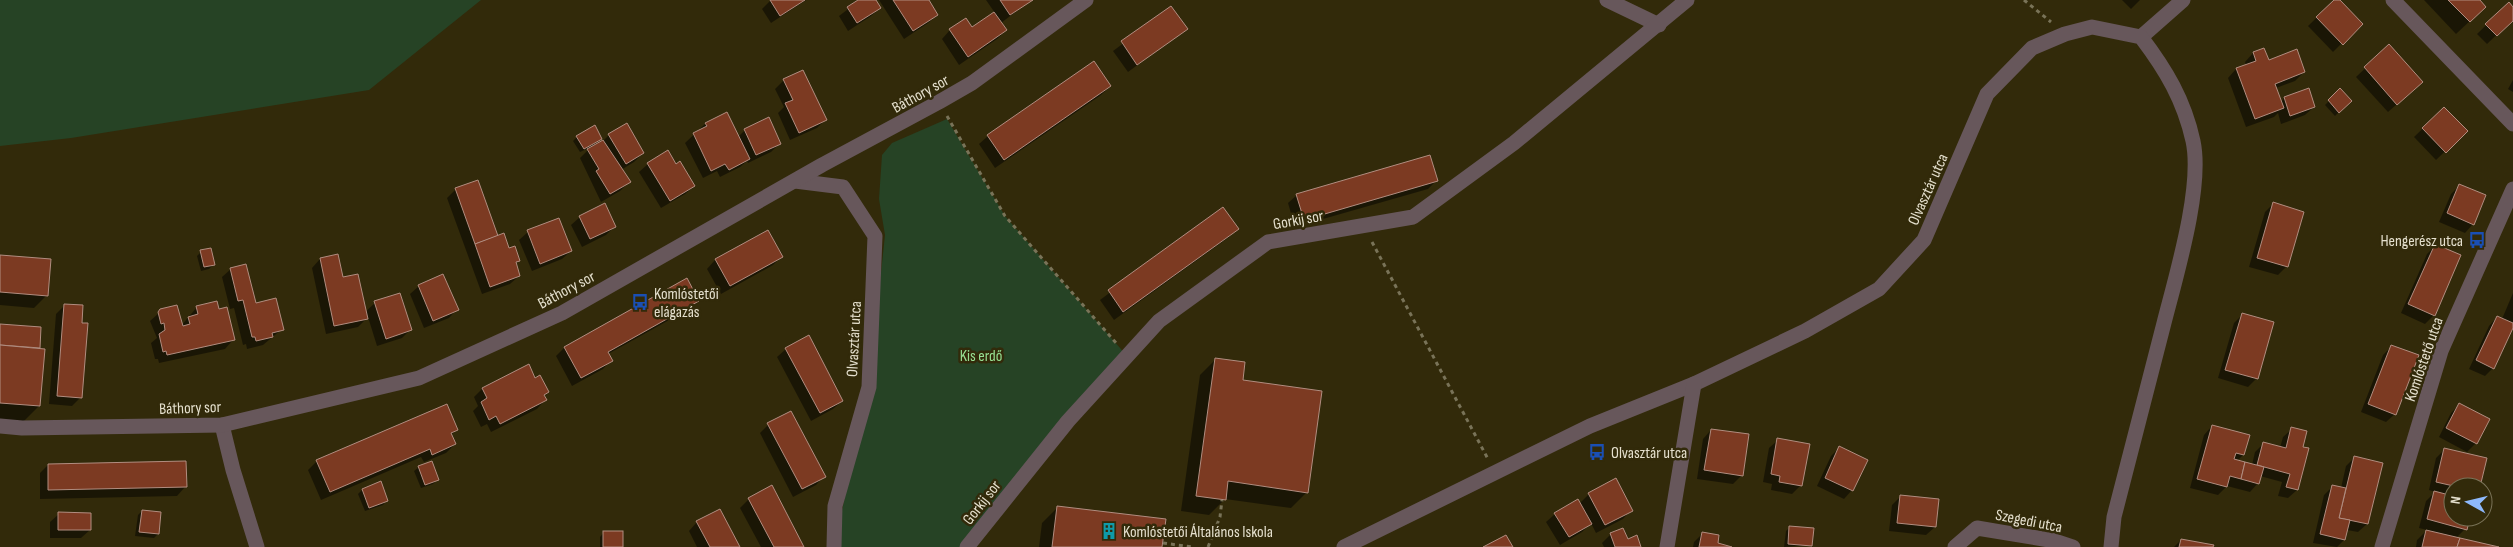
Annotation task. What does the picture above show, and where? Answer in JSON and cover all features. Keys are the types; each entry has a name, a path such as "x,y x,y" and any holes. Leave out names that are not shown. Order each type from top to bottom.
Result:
{"street":[{"name":"Báthory sor","path":"0,426 22,428 222,424 419,378 562,313 939,102 972,83 1086,0"},
{"path":"1606,0 1659,25"},
{"name":"Gorkij sor","path":"967,547 1068,421 1160,321 1268,242 1413,217 1514,143 1687,0"},
{"path":"2111,547 2114,517 2179,266 2195,185 2194,143 2182,104 2166,69 2141,37 2183,0"},
{"path":"2394,0 2513,124"},
{"name":"Olvasztár utca","path":"1344,547 1590,426 1694,384 1805,331 1879,289 1924,240 1986,94 2032,48 2065,34 2092,27 2141,37"},
{"name":"Olvasztár utca","path":"795,181 843,187 875,236 868,387 835,506 834,547"},
{"name":"Komlóstető utca","path":"2382,547 2441,351 2513,189"},
{"path":"1667,547 1694,384"},
{"path":"222,424 233,470 257,547"},
{"name":"Szegedi utca","path":"1955,547 1977,528 2055,541 2074,547"},
{"path":"1371,547 1374,532"}],"path":[{"path":"2024,0 2065,34"},
{"path":"939,102 1005,216 1127,356"},
{"path":"1363,226 1495,473"},
{"path":"1208,547 1220,517 1222,500"},
{"path":"1163,543 1192,547"}],"green space":[{"path":"0,0 481,0 369,90 71,138 0,146"},
{"name":"Kis erdő","path":"947,119 1005,216 1127,356 967,547 834,547 869,387 885,235 879,199 882,155 892,143"}],"building":[{"path":"770,0 805,0 780,16"},
{"path":"858,0 876,0 881,8 857,23 847,7"},
{"path":"893,0 929,0 938,15 913,31"},
{"path":"1000,0 1033,0 1010,15"},
{"path":"2334,0 2340,0 2363,24 2343,45 2316,17"},
{"path":"2448,0 2480,0 2486,7 2470,22"},
{"path":"2509,2 2513,7 2513,21 2497,36 2485,24"},
{"path":"1171,6 1188,29 1137,65 1121,41"},
{"path":"994,12 1007,30 968,57 949,29 966,18 972,27"},
{"path":"2389,44 2423,82 2397,105 2364,67"},
{"path":"2264,48 2269,60 2297,49 2305,72 2275,84 2284,108 2255,119 2236,68 2256,61 2253,52"},
{"path":"1094,61 1111,86 1004,160 987,135"},
{"path":"803,70 827,120 799,133 785,103 793,100 783,79"},
{"path":"2309,88 2315,107 2290,116 2284,97"},
{"path":"2340,88 2352,101 2339,113 2328,100"},
{"path":"2444,107 2468,131 2446,153 2422,128"},
{"path":"727,112 750,159 729,170 725,164 711,171 693,133 707,126 705,123"},
{"path":"769,117 781,144 756,155 744,129"},
{"path":"627,123 644,153 626,164 608,134"},
{"path":"595,125 602,139 584,149 576,136"},
{"path":"603,140 631,182 610,194 596,171 599,169 587,149"},
{"path":"668,150 676,164 680,161 695,186 670,201 647,163"},
{"path":"1430,155 1438,181 1304,220 1296,194"},
{"path":"478,180 498,236 475,244 455,188"},
{"path":"2459,184 2486,195 2474,225 2447,213"},
{"path":"2273,202 2304,212 2288,267 2257,258"},
{"path":"605,203 616,227 590,239 579,216"},
{"path":"1223,207 1239,229 1123,312 1108,290"},
{"path":"559,218 572,251 540,264 527,230"},
{"path":"768,230 783,257 730,286 715,259"},
{"path":"504,233 509,248 515,246 520,261 516,262 520,276 490,287 475,244"},
{"path":"2435,244 2461,255 2435,316 2408,304"},
{"path":"211,248 215,265 204,267 200,250"},
{"path":"338,254 343,277 358,274 368,319 334,326 320,258"},
{"path":"0,255 51,259 48,296 0,292"},
{"path":"246,264 256,303 276,298 284,330 272,333 273,337 256,341 255,337 252,337 243,300 238,301 230,268"},
{"path":"443,274 459,310 433,321 418,285"},
{"path":"687,278 699,301 608,352 613,361 581,378 564,347"},
{"path":"400,293 412,330 386,339 374,301"},
{"path":"217,301 219,309 227,307 235,340 167,355 166,351 163,352 159,334 165,330 164,323 161,324 158,312 160,309 177,305 183,326 190,324 188,317 198,314 196,306"},
{"path":"64,304 83,305 82,323 88,323 82,398 57,396"},
{"path":"2242,313 2274,322 2258,379 2225,370"},
{"path":"2497,316 2513,323 2513,328 2494,369 2476,360"},
{"path":"0,324 41,327 40,348 0,345"},
{"path":"809,335 843,401 820,413 785,348"},
{"path":"0,345 45,349 40,406 0,403"},
{"path":"2391,345 2419,355 2396,415 2368,404"},
{"path":"1215,358 1245,362 1243,380 1322,391 1308,493 1228,481 1226,500 1196,496"},
{"path":"529,364 535,378 540,375 549,392 544,395 547,400 500,424 496,416 489,420 481,402 487,398 482,388"},
{"path":"2459,403 2490,419 2477,444 2446,428"},
{"path":"447,404 458,430 451,433 456,444 432,455 430,449 330,492 316,460"},
{"path":"791,411 826,477 802,489 767,423"},
{"path":"2212,425 2250,435 2244,455 2236,453 2234,459 2245,462 2241,479 2230,476 2227,487 2197,479"},
{"path":"2291,427 2307,431 2303,447 2309,448 2298,490 2286,487 2290,474 2257,465 2263,442 2286,448"},
{"path":"1711,429 1749,434 1743,476 1704,470"},
{"path":"1777,438 1810,444 1802,486 1779,482 1780,476 1771,474"},
{"path":"1839,446 1868,460 1853,491 1825,478"},
{"path":"2444,448 2487,458 2482,477 2443,477 2443,484 2436,482"},
{"path":"2354,456 2383,463 2368,524 2339,518"},
{"path":"186,461 187,487 48,490 48,464"},
{"path":"432,461 439,480 425,485 418,466"},
{"path":"2245,462 2264,467 2259,484 2241,479"},
{"path":"1616,478 1633,511 1605,525 1588,493"},
{"path":"381,481 388,501 369,508 362,489"},
{"path":"772,485 804,547 774,547 748,498"},
{"path":"2332,485 2346,488 2339,518 2350,520 2345,540 2320,534"},
{"path":"2434,491 2443,493 2443,523 2427,519"},
{"path":"1900,495 1939,499 1936,527 1897,523"},
{"path":"1578,499 1592,524 1569,537 1554,513"},
{"name":"Komlóstetői Általános Iskola","path":"1057,506 1166,519 1162,547 1052,547"},
{"path":"720,509 740,547 710,547 696,521"},
{"path":"142,510 161,512 159,534 139,532"},
{"path":"58,512 91,513 91,530 58,530"},
{"path":"1789,526 1814,528 1812,546 1788,544"},
{"path":"2456,527 2468,527 2467,530"},
{"path":"1623,528 1628,539 1637,535 1641,547 1615,547 1610,533"},
{"path":"2426,530 2460,538 2457,547 2422,547"},
{"path":"603,531 623,531 623,547 603,547"},
{"path":"1702,532 1719,535 1718,543 1732,547 1699,547"},
{"path":"1506,535 1513,547 1483,547"},
{"path":"2460,538 2499,547 2457,547"},
{"path":"2181,539 2214,545 2213,547 2179,547"}],"place":[{"name":"Hengerész utca","path":"2477,240"},
{"name":"Komlóstetői elágazás","path":"640,302"},
{"name":"Olvasztár utca","path":"1597,452"},
{"name":"Komlóstetői Általános Iskola","path":"1109,531"}]}
